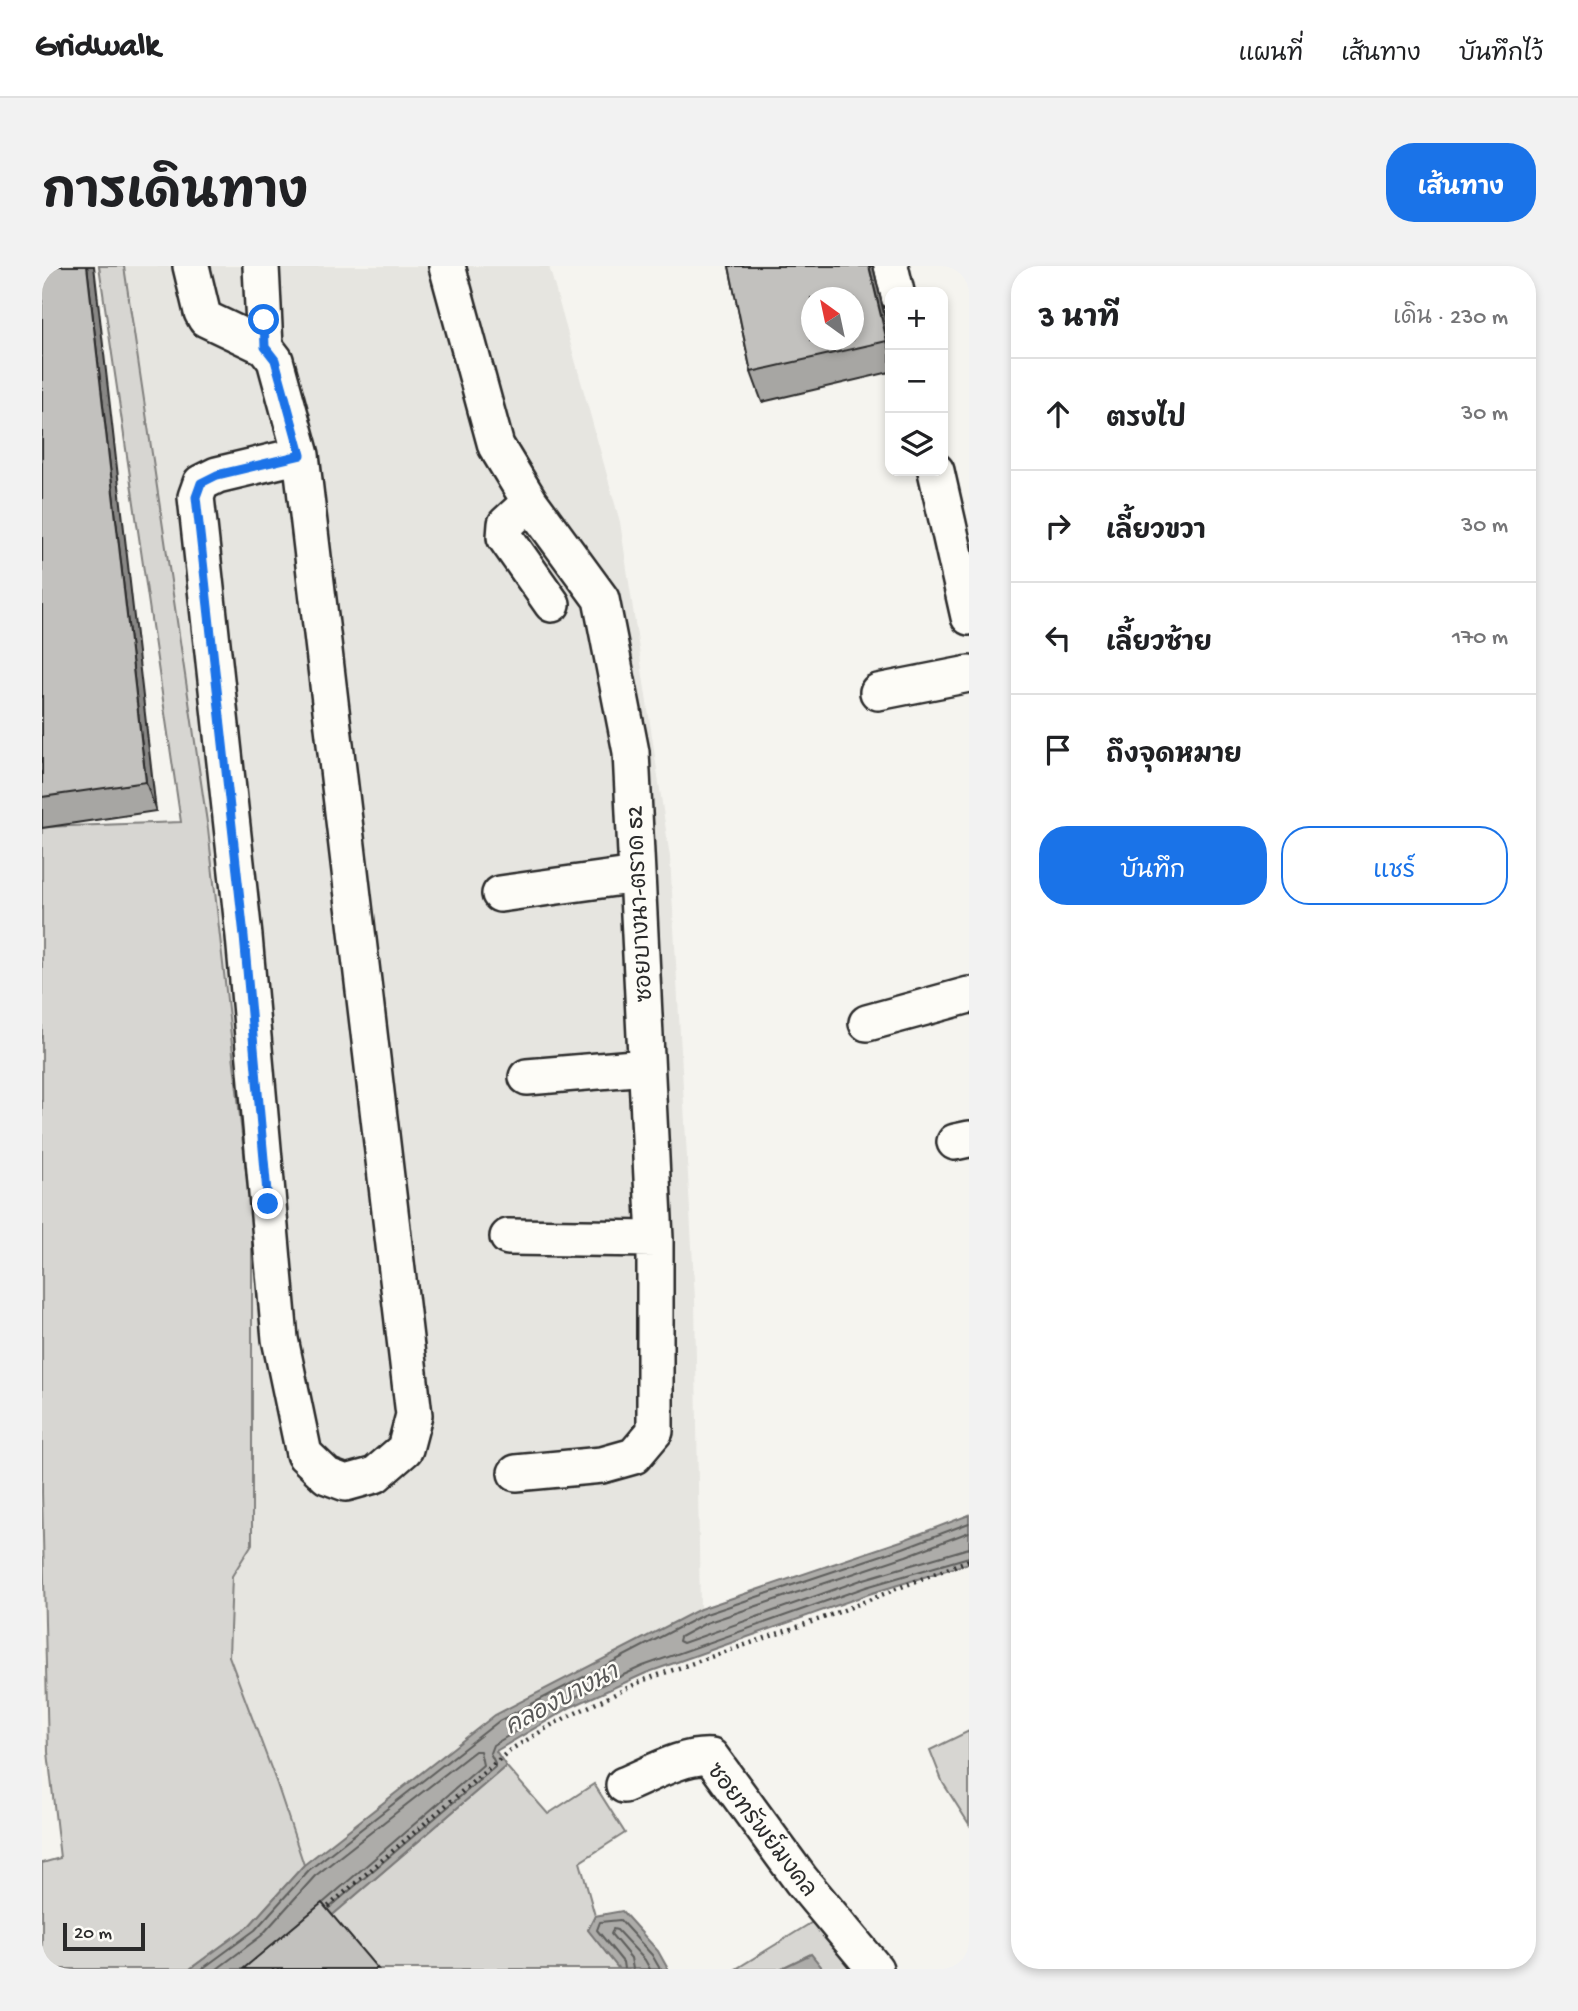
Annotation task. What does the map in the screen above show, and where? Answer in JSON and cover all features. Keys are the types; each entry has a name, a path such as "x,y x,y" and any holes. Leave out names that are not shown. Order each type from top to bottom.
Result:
{"street":[{"path":"191,266 202,313 206,319 265,347 275,360 301,455 414,1415 405,1450 375,1475 346,1483 327,1476 304,1454 280,1339 244,936 196,497 201,483 217,475 301,455"},
{"path":"261,266 265,347"},
{"name":"ซอยบางนา-ตราด 52","path":"447,266 496,446 530,502 601,598 631,752 655,1238 655,1431 634,1456 602,1465 516,1474"},
{"path":"890,266 895,287"},
{"path":"937,476 969,617"},
{"path":"530,502 506,524 505,537 552,604"},
{"path":"878,692 969,674"},
{"path":"500,894 637,875"},
{"path":"867,1023 969,995"},
{"path":"527,1077 646,1067"},
{"path":"508,1237 655,1238"},
{"name":"ซอยทรัพย์มงคล","path":"624,1785 687,1760 711,1757 801,1880 875,1969"}],"path":[{"path":"316,1917 510,1750 555,1723 644,1680 826,1617 969,1560"}],"shaded area":[{"path":"99,266 124,266 208,829 252,1225 252,1544 232,1576 229,1656 304,1865 250,1925 190,1969 42,1969 42,1863 60,1858 48,1752 42,1493 42,827 181,822"},
{"path":"124,266 549,266 620,522 670,857 695,1299 700,1609 495,1715 304,1865 229,1656 232,1576 252,1544 133,333"},
{"path":"969,1731 969,1824 943,1783 930,1750"},
{"path":"506,1766 548,1814 594,1784 625,1833 580,1862 595,1916 588,1930 619,1969 358,1969 321,1925"},
{"path":"819,1918 860,1969 823,1969 811,1954 780,1969 736,1969"}],"water":[{"name":"คลองบางนา","path":"969,1515 969,1563 869,1594 646,1673 571,1707 496,1751 506,1766 321,1925 261,1969 190,1969 250,1925 304,1865 495,1715 700,1609 901,1541"},
{"path":"622,1911 658,1951 668,1969 619,1969 588,1930 595,1916"},
{"path":"811,1954 823,1969 780,1969"}],"building":[{"path":"42,266 87,266 146,782 42,797"},
{"path":"729,266 869,266 885,341 864,346 864,287 801,287 801,350 848,350 751,372"},
{"path":"322,1903 378,1969 243,1969"}],"route":[{"path":"264,320 265,347 275,360 301,455 217,475 201,483 196,497 244,936 268,1204"}]}
